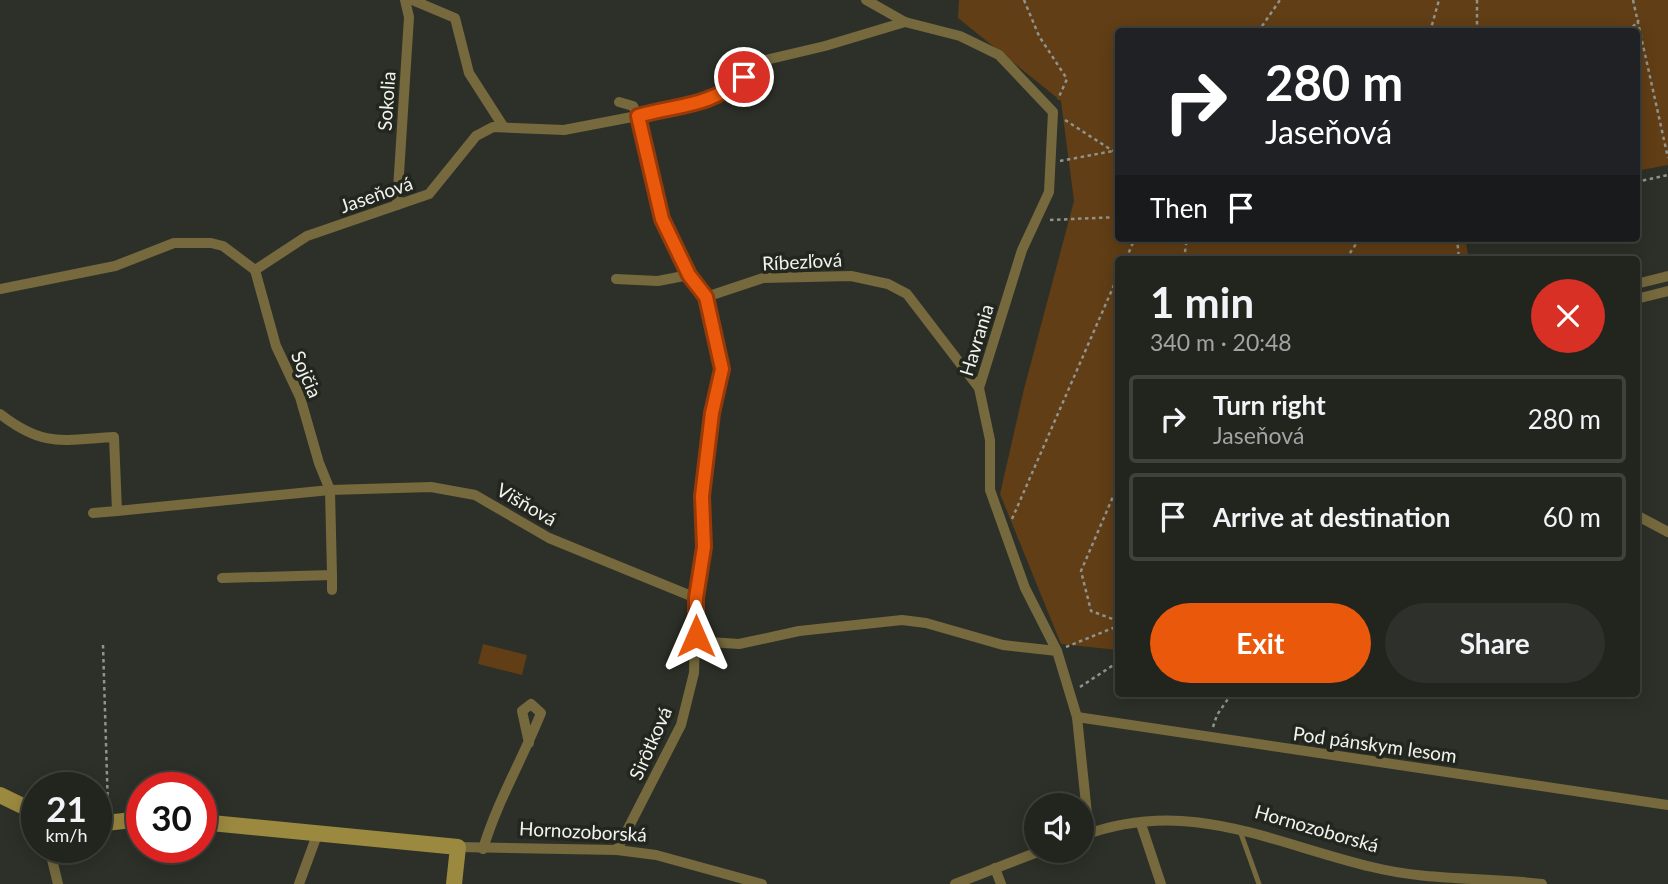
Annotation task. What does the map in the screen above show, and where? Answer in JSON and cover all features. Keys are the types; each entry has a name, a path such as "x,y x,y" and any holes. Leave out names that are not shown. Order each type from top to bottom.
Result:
{"street":[{"name":"Sokolia","path":"397,205 409,17 405,0"},
{"path":"412,0 454,18 470,73 503,126"},
{"path":"866,0 905,22 960,36 999,55 1053,112"},
{"name":"Jaseňová","path":"255,270 307,236 429,194 476,136 492,127 564,130 700,104 726,93 762,61 825,46 905,22"},
{"path":"619,102 633,106 638,116"},
{"name":"Havrania","path":"1053,112 1049,192 1022,250 979,388 990,440 989,490 1025,588 1057,651 1071,694 1077,717 1082,793"},
{"name":"Sirôtková","path":"617,850 681,725 694,673 696,598 704,547 702,496 712,413 722,369 706,297 689,275 662,219 638,116"},
{"path":"0,289 115,266 174,243 211,243 223,246 255,270"},
{"name":"Sojčia","path":"255,270 276,346 300,397 318,463 330,490"},
{"path":"616,279 658,281 689,275"},
{"name":"Ríbezľová","path":"706,297 763,278 851,276 888,284 907,294 979,388"},
{"path":"1640,283 1668,276"},
{"path":"1651,280 1655,294"},
{"path":"1640,298 1668,291"},
{"path":"0,414 16,427 48,441 114,438 117,511"},
{"name":"Višňová","path":"93,513 330,490 431,487 475,495 549,538 696,598"},
{"path":"330,490 332,590"},
{"path":"1640,517 1668,532"},
{"path":"222,578 332,575"},
{"path":"696,636 709,642 738,644 799,631 902,620 926,623 1003,645 1057,651"},
{"name":"Pod pánskym lesom","path":"1077,717 1668,805"},
{"name":"Hornozoborská","path":"483,849 529,743"},
{"path":"0,795 21,805"},
{"name":"Hornozoborská","path":"1094,832 1188,819 1239,827 1373,868 1541,884"},
{"name":"Hornozoborská","path":"217,824 483,849 617,850 656,855 762,884"},
{"path":"1142,824 1161,884"},
{"path":"299,884 317,835"},
{"path":"454,884 458,847"},
{"path":"955,884 1024,857"},
{"path":"53,863 58,884"},
{"path":"995,868 1001,884"}],"lane":[{"path":"1239,827 1259,884"}],"path":[{"path":"1024,0 1039,36 1067,79 1053,112 1113,150"},
{"path":"1261,28 1280,0"},
{"path":"1431,28 1439,0"},
{"path":"1476,0 1477,28"},
{"path":"1633,0 1668,158"},
{"path":"1632,28 1639,20"},
{"path":"1051,162 1113,150"},
{"path":"1640,182 1668,175"},
{"path":"1036,221 1115,217"},
{"path":"1006,535 1115,283"},
{"path":"1115,492 1082,571 1091,611 1115,620"},
{"path":"1057,651 1115,627"},
{"path":"102,772 103,645"},
{"path":"1071,694 1115,664"},
{"path":"1210,737 1217,715 1231,697"}],"shaded area":[{"path":"959,0 1668,0 1668,165 1640,170 1640,28 1115,28 1115,242 1466,242 1468,256 1115,256 1115,650 1061,644 1000,494 1024,389 1074,201 1061,101 958,18"},
{"path":"483,644 527,655 522,675 478,664"}],"route":[{"path":"696,636 696,598 704,547 702,496 712,413 722,369 706,297 689,275 662,219 638,116 700,104 726,93 744,77"}]}
